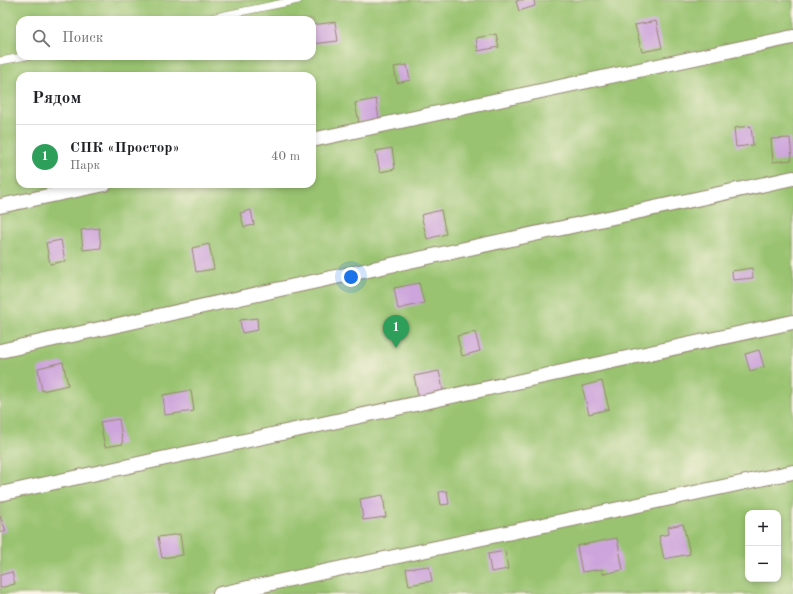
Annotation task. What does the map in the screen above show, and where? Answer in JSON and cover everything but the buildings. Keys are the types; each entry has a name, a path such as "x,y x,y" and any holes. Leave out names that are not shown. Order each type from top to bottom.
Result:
{"street":[{"path":"316,139 793,37"},
{"path":"0,351 793,178"},
{"path":"0,206 86,188"},
{"path":"0,494 793,322"},
{"path":"220,594 793,472"}],"lane":[{"path":"220,16 298,0"},
{"path":"0,62 16,58"}],"green space":[{"path":"0,0 793,0 793,594 0,594"}],"place":[{"name":"СПК «Простор»","path":"396,348"}]}
